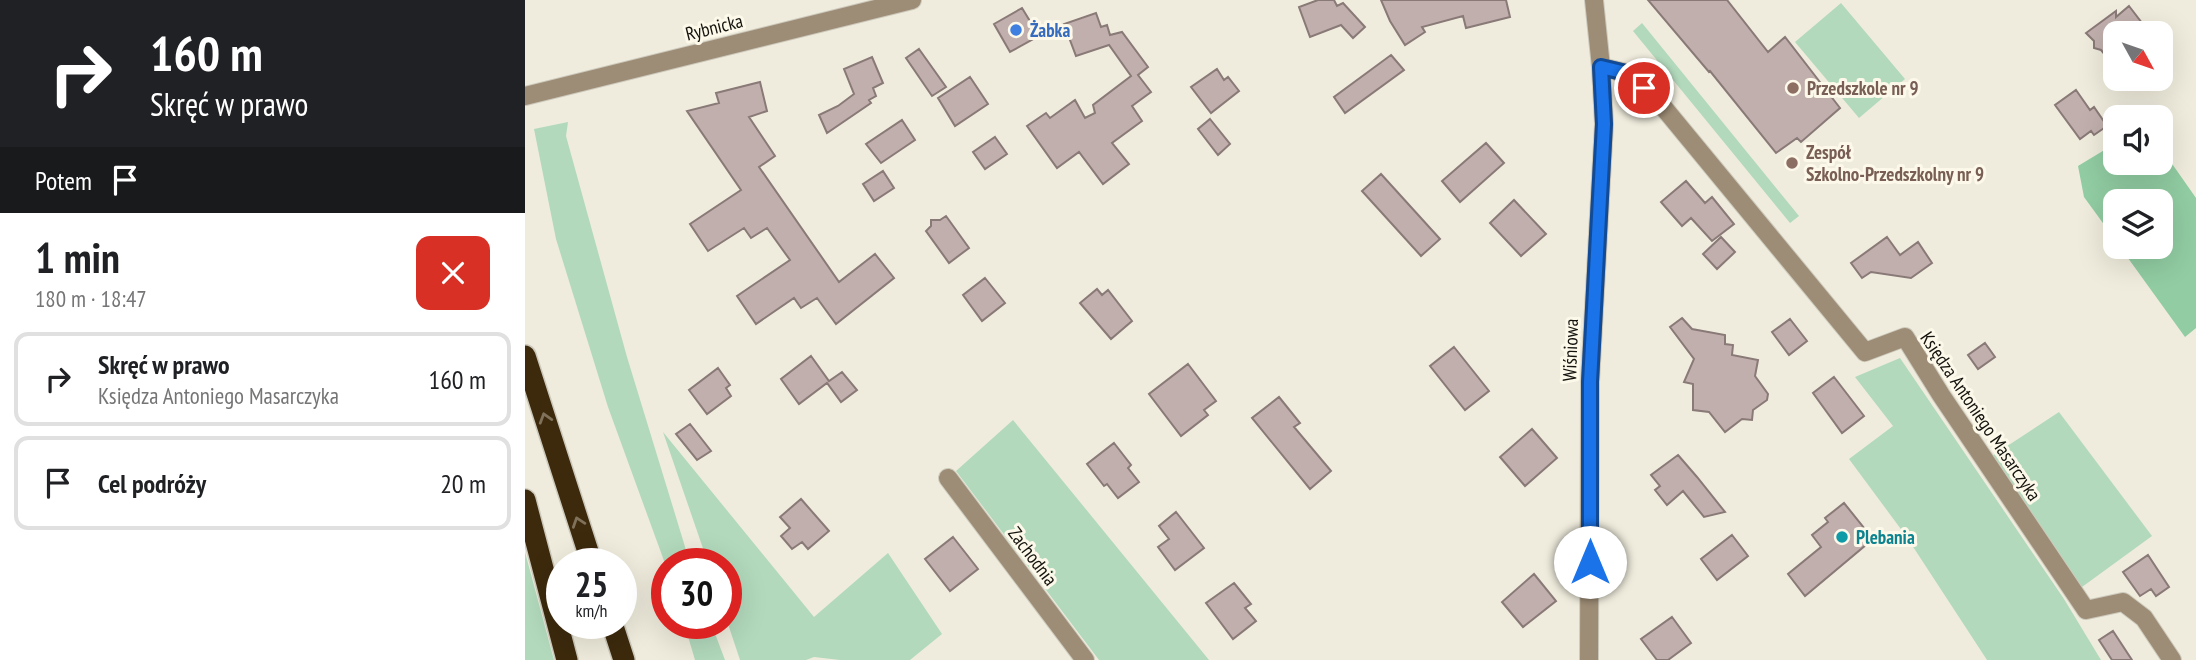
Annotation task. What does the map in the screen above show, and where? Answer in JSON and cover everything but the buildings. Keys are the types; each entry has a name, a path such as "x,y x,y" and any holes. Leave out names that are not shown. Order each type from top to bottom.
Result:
{"highway":[{"path":"525,356 587,548"},
{"path":"525,500 568,660"},
{"path":"617,639 624,660"}],"street":[{"name":"Rybnicka","path":"532,94 912,0"},
{"name":"Wiśniowa","path":"1589,660 1590,382 1604,124 1594,0"},
{"name":"Księdza Antoniego Masarczyka","path":"1601,67 1630,74 1659,102 1865,352 1905,337 2086,610 2123,602 2144,618 2172,660"},
{"name":"Zachodnia","path":"948,478 1085,660"}],"green space":[{"path":"1841,3 1905,79 1859,118 1795,42"},
{"path":"1642,23 1799,216 1790,223 1633,31"},
{"path":"568,122 566,136 627,357 685,548 659,548 608,407 556,239 534,129"},
{"path":"2103,151 2103,175 2173,175 2173,165 2196,198 2196,328 2185,337 2129,259 2173,259 2173,189 2103,189 2103,223 2084,197 2078,166"},
{"path":"1900,358 2064,599 2101,660 1987,660 1906,536 1849,459 1893,426 1855,377"},
{"path":"2059,412 2152,536 2082,587 1989,458"},
{"path":"1013,420 1209,660 1099,660 956,471"},
{"path":"663,432 814,617 888,553 942,634 910,660 840,660 814,657 806,660 740,660 733,639 742,639 742,548 703,548"},
{"path":"525,552 546,639 548,639 554,660 525,660"},
{"path":"689,639 717,639 725,660 695,660"}],"place":[{"name":"Żabka","path":"1016,30"},
{"name":"Przedszkole nr 9","path":"1793,88"},
{"name":"Zespół Szkolno-Przedszkolny nr 9","path":"1792,163"},
{"name":"Plebania","path":"1842,537"}],"route":[{"path":"1590,562 1592,313 1604,124 1601,67 1630,74 1644,88"}]}
